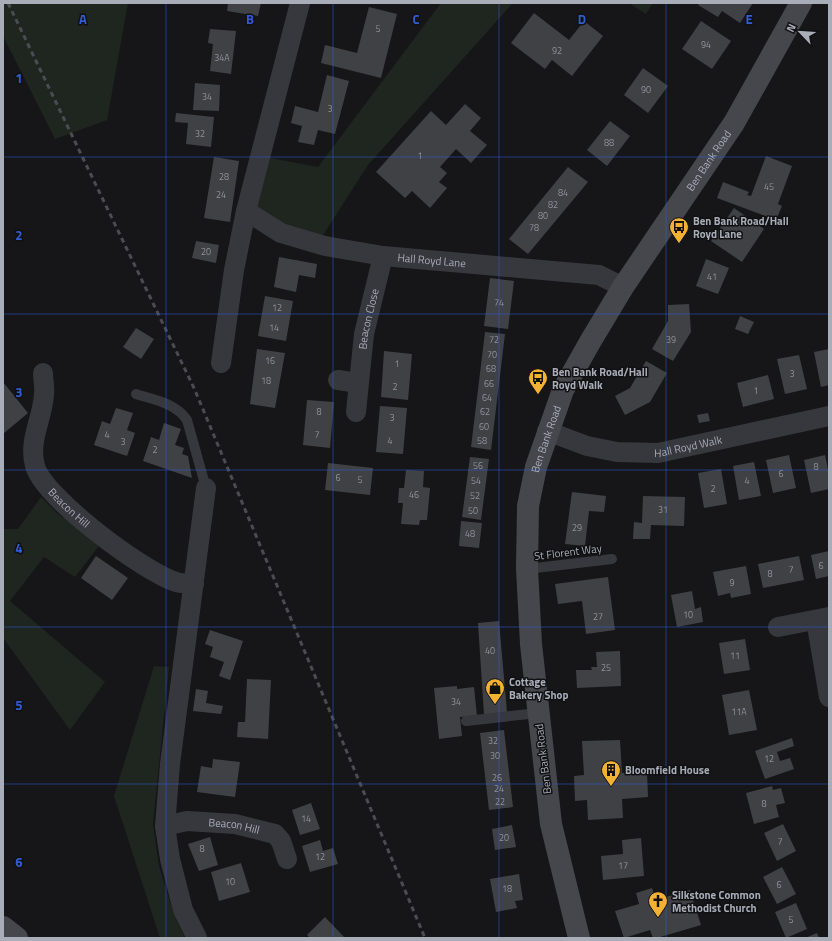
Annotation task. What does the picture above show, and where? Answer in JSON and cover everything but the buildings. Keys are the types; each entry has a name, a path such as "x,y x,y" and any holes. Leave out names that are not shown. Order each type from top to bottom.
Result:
{"main road":[{"name":"Ben Bank Road","path":"579,938 551,824 531,644 527,569 528,506 536,467 547,431 563,390 623,287 734,123 801,3"},
{"path":"3,927 17,938"}],"street":[{"path":"221,363 234,270 246,211 300,3"},
{"name":"Hall Royd Lane","path":"246,211 281,233 326,246 383,256 599,275 623,287"},
{"name":"Beacon Close","path":"356,412 364,334 383,256"},
{"name":"Beacon Hill","path":"43,373 44,395 32,450 35,467 48,488 55,496 98,532 149,569 177,582 194,584"},
{"path":"338,380 358,383"},
{"name":"Hall Royd Walk","path":"547,431 587,446 617,452 658,453 829,416"},
{"path":"197,938 183,910 170,859 165,826 170,764 206,488"},
{"path":"778,627 822,618 829,697"},
{"name":"Beacon Hill","path":"165,826 188,821 227,824 275,834 281,841 287,859"}],"lane":[{"path":"136,394 170,405 183,414 187,420 206,488"},
{"name":"St Florent Way","path":"527,569 612,559"},
{"path":"466,721 538,713"}],"shaded area":[{"path":"3,3 128,3 107,120 55,139 3,36"},
{"path":"441,3 513,3 368,165 318,243 246,211 260,156 318,167"},
{"path":"629,3 653,3 646,14"},
{"path":"41,497 59,515 81,528 99,546 75,577 44,557 10,601 105,682 70,730 3,638 3,529 18,529"},
{"path":"154,666 169,667 153,824 159,866 174,915 185,938 160,938 114,796"}],"railway":[{"path":"8,3 194,388 425,938"}],"place":[{"name":"Ben Bank Road/Hall Royd Lane","path":"679,244"},
{"name":"Ben Bank Road/Hall Royd Walk","path":"538,395"},
{"name":"Cottage Bakery Shop","path":"495,705"},
{"name":"Bloomfield House","path":"611,787"},
{"name":"Silkstone Common Methodist Church","path":"658,918"}]}
